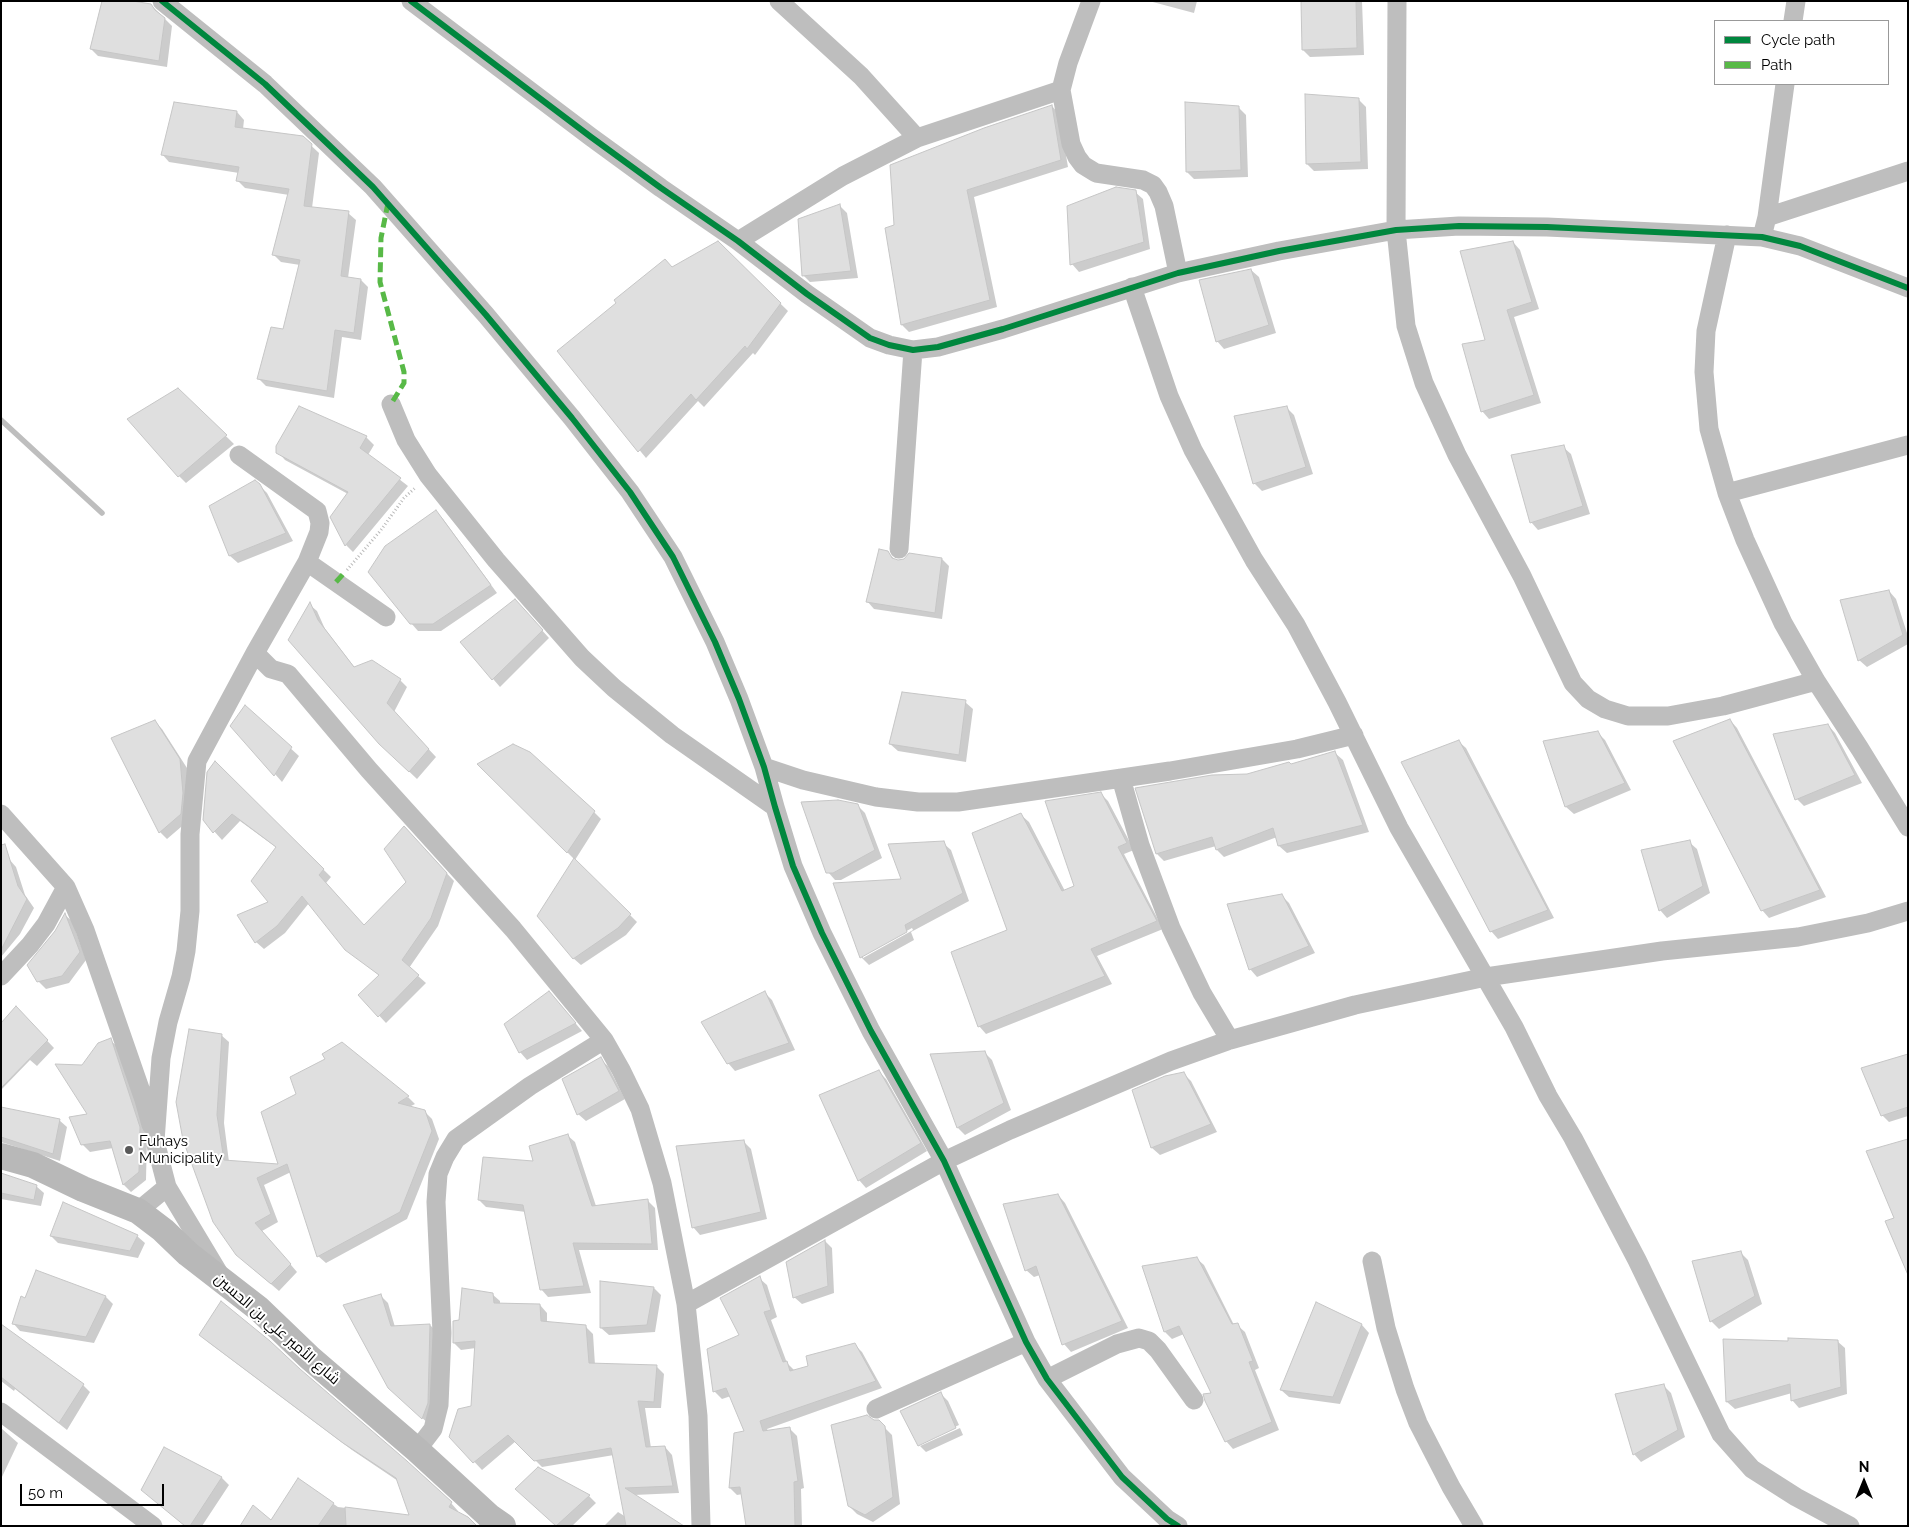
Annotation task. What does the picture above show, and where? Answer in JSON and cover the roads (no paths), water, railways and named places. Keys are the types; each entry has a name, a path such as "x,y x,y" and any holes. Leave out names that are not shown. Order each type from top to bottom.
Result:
{"street":[{"path":"162,1 265,84 373,186 486,315 618,477 673,557 715,642 732,683 764,767 793,866 822,933 871,1031 944,1161 1026,1342 1047,1379 1122,1477 1167,1519 1178,1526"},
{"path":"411,1 591,138 738,241 807,294 870,338 913,350 938,347 1003,329 1178,273 1280,251 1396,230 1459,226 1547,227 1762,237 1800,246 1908,288"},
{"path":"779,1 861,76 917,138"},
{"path":"1091,1 1068,63 1061,90 1071,144 1077,157 1083,164 1096,173 1143,180 1153,185 1164,206 1178,273"},
{"path":"1397,1 1396,230 1406,326 1424,383 1457,455 1522,576 1573,684 1588,699 1605,709 1628,716 1668,716 1723,706 1816,681"},
{"path":"1794,20 1796,1"},
{"path":"1762,237 1767,216 1785,85"},
{"path":"738,241 843,176 917,138 1061,90"},
{"path":"1767,216 1908,171"},
{"path":"1727,235 1706,331 1704,372 1709,429 1726,494 1783,623 1816,681 1908,827"},
{"path":"1132,287 1169,396 1193,450 1254,560 1296,626 1354,735 1399,828 1514,1027 1548,1096 1573,1138 1637,1260 1721,1434 1752,1468 1796,1497 1850,1526"},
{"path":"899,549 913,350"},
{"path":"391,404 406,440 428,475 496,560 582,658 614,688 672,735 775,807"},
{"path":"1726,494 1908,445"},
{"path":"155,1140 160,1058 168,1022 182,977 186,951 190,911 190,834 197,761 254,652 307,562 319,532 320,523 317,511 239,455"},
{"path":"307,562 386,616"},
{"path":"254,652 270,669 288,674 369,770 513,929 604,1040 621,1070 640,1109 662,1183 686,1304 698,1416 701,1526"},
{"path":"764,767 803,780 876,797 918,802 958,802 1248,758 1354,735"},
{"path":"1121,778 1140,845 1171,928 1202,993 1230,1040"},
{"path":"1,814 66,887 85,930 144,1100 166,1187 225,1282"},
{"path":"1,976 30,945 46,924 66,887"},
{"path":"686,1304 944,1161 1010,1130 1171,1061 1230,1040 1355,1005 1486,977 1653,952 1798,936 1868,923 1908,911"},
{"path":"417,1450 433,1429 440,1405 442,1333 436,1202 438,1174 445,1157 456,1139 530,1086 604,1040"},
{"name":"شارع الأمير علي بن الحسين","path":"1,1156 33,1165 83,1189 138,1211 163,1230 188,1254 259,1310 310,1358 417,1450 490,1517 503,1526"},
{"path":"138,1211 166,1187"},
{"path":"1372,1261 1386,1328 1418,1423 1451,1487 1474,1526"},
{"path":"1047,1379 1117,1344 1139,1338 1149,1341 1158,1350 1194,1400"},
{"path":"876,1409 1026,1342"},
{"path":"1,1412 153,1526"}],"waterway":[{"path":"1,420 102,513"}],"place":[{"name":"Fuhays Municipality","path":"129,1150"}]}
